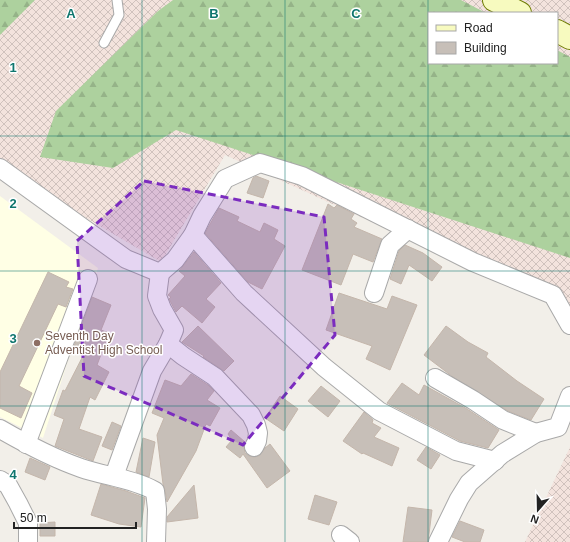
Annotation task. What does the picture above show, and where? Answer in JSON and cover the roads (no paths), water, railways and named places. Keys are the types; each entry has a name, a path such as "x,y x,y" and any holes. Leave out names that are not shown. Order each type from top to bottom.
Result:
{"main road":[{"path":"494,0 518,12"},
{"path":"558,32 570,38"}],"street":[{"path":"114,476 152,371 168,344 174,330 162,309 157,296 160,274 175,260 193,235 202,216 225,179 260,164 302,176 473,262 553,296 570,325"},
{"path":"0,168 126,259 160,274"},
{"path":"374,292 390,245 408,229"},
{"path":"193,235 244,293 324,367 379,411 456,451 495,460"},
{"path":"26,444 88,279"},
{"path":"168,344 183,356 215,377 251,415 258,433 254,448"},
{"path":"435,378 473,400 502,420 536,433 564,432 570,396"},
{"path":"0,429 26,444 82,469 114,476 121,480 145,486 155,491 157,509 156,542"},
{"path":"438,542 459,499 470,483 502,454 536,433"},
{"path":"0,480 8,485 28,523 28,542"}],"lane":[{"path":"104,43 119,15 117,0"}],"place":[{"name":"Seventh Day Adventist High School","path":"37,343"}]}
